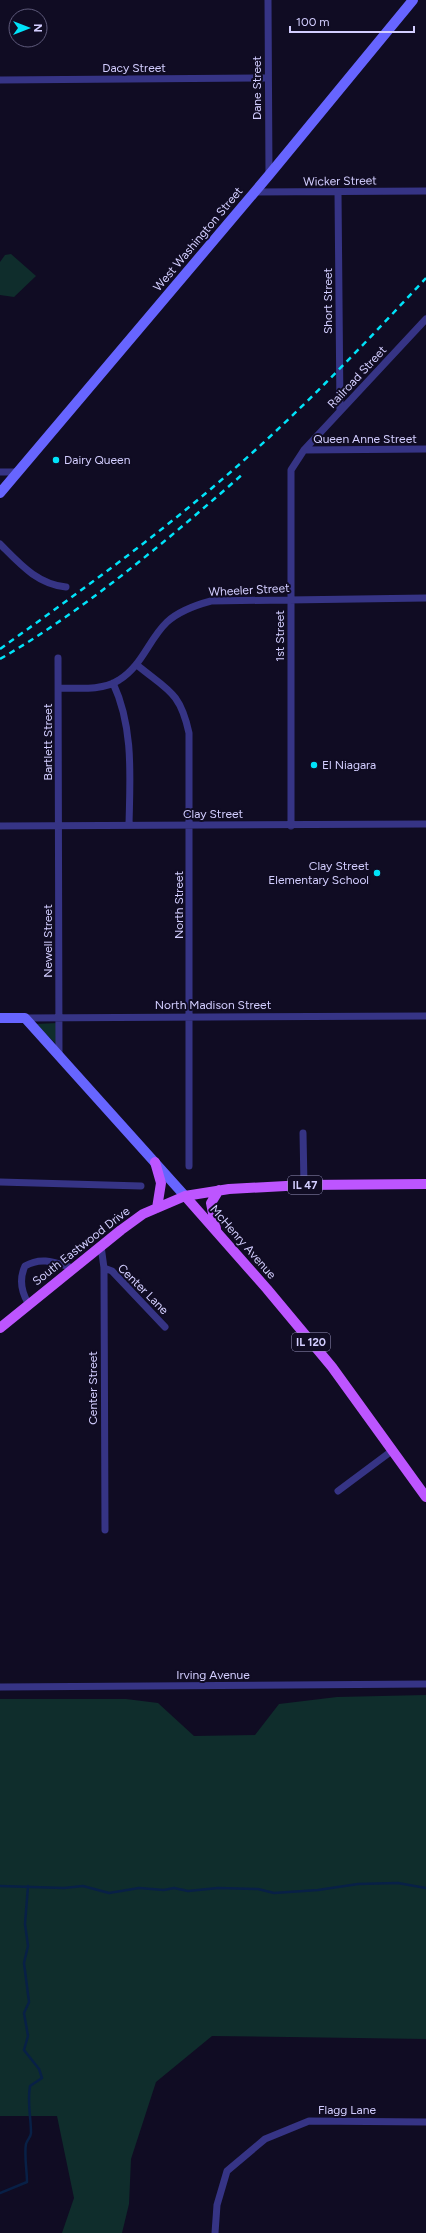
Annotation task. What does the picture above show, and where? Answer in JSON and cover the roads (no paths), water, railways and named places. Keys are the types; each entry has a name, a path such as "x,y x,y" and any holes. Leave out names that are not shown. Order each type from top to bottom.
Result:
{"main road":[{"name":"West Washington Street","path":"0,493 269,175 413,0"},
{"name":"North Madison Street","path":"0,1018 25,1018"},
{"name":"McHenry Avenue","path":"25,1018 218,1232 332,1367 426,1497"},
{"path":"154,1162 161,1183 157,1208"},
{"name":"IL 47","path":"185,1196 219,1190 304,1185 426,1184"},
{"path":"218,1232 212,1215 211,1202 219,1190"},
{"name":"South Eastwood Drive","path":"0,1328 28,1303 143,1214 185,1196"}],"street":[{"name":"Dane Street","path":"268,0 269,175"},
{"name":"Dacy Street","path":"0,80 268,78"},
{"name":"Wicker Street","path":"254,192 426,191"},
{"name":"Short Street","path":"338,192 340,410"},
{"name":"Railroad Street","path":"304,450 426,319"},
{"name":"Queen Anne Street","path":"304,450 426,449"},
{"name":"1st Street","path":"291,826 291,470 304,450"},
{"path":"0,472 17,472"},
{"path":"0,544 38,580 56,586 66,587"},
{"name":"Wheeler Street","path":"58,688 85,688 119,681 137,665 168,622 192,606 211,600 426,598"},
{"name":"Bartlett Street","path":"58,658 58,826"},
{"name":"North Street","path":"137,665 165,685 178,701 186,718 189,733 189,1166"},
{"path":"112,683 127,724 129,742 129,826"},
{"name":"Clay Street","path":"0,826 291,826 426,824"},
{"name":"Newell Street","path":"58,826 59,1056"},
{"name":"North Madison Street","path":"25,1018 426,1016"},
{"path":"303,1132 304,1185"},
{"path":"0,1182 141,1186"},
{"name":"Center Street","path":"101,1246 104,1268 105,1530"},
{"path":"28,1303 23,1295 21,1285 21,1274 25,1266 38,1260 48,1260 73,1268"},
{"name":"Center Lane","path":"104,1268 112,1271 165,1327"},
{"path":"338,1491 393,1450"},
{"name":"Irving Avenue","path":"0,1687 426,1684"},
{"name":"Flagg Lane","path":"215,2233 217,2205 227,2171 265,2139 309,2121 426,2122"}],"waterway":[{"path":"0,1886 64,1888 83,1886 109,1893 139,1888 164,1890 174,1888 188,1891 218,1888 258,1889 274,1893 318,1890 358,1884 398,1883 426,1888"},
{"path":"0,2193 27,2182 25,2153 26,2144 31,2133 29,2092 30,2086 42,2078 39,2069 24,2050 28,2036 24,2013 29,2002 24,1963 28,1946 25,1924 28,1886"}],"railway":[{"path":"0,649 139,547 219,482 273,434 326,383 426,278"},
{"path":"0,659 32,640 95,596 187,523 244,473"}],"place":[{"name":"Dairy Queen","path":"56,460"},
{"name":"El Niagara","path":"314,765"},
{"name":"Clay Street Elementary School","path":"377,873"}]}
